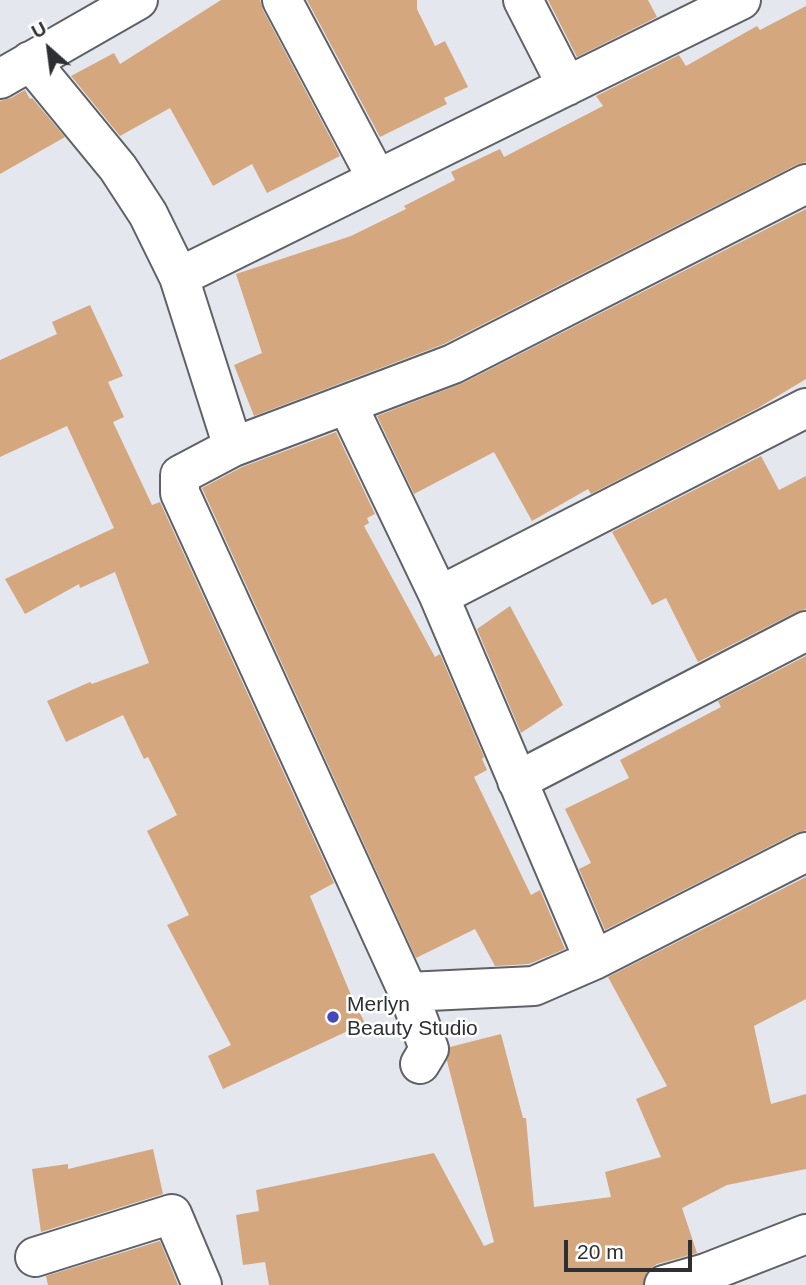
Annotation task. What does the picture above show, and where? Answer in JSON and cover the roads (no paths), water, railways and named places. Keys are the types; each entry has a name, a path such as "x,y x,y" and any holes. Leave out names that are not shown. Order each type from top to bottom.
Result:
{"street":[{"path":"138,0 15,70 118,168 148,214 180,276 233,447"},
{"path":"282,0 377,179"},
{"path":"523,0 567,86"},
{"path":"180,276 741,0"},
{"path":"420,1063 429,1049 408,992 180,493 180,475 233,447 453,364 806,184"},
{"path":"347,404 439,596 594,960"},
{"path":"439,596 806,408"},
{"path":"517,781 806,631"},
{"path":"408,992 534,986 594,960 806,852"},
{"path":"35,1257 172,1214 202,1285"},
{"path":"664,1285 708,1279 806,1234"}],"place":[{"name":"Merlyn Beauty Studio","path":"333,1017"}]}
